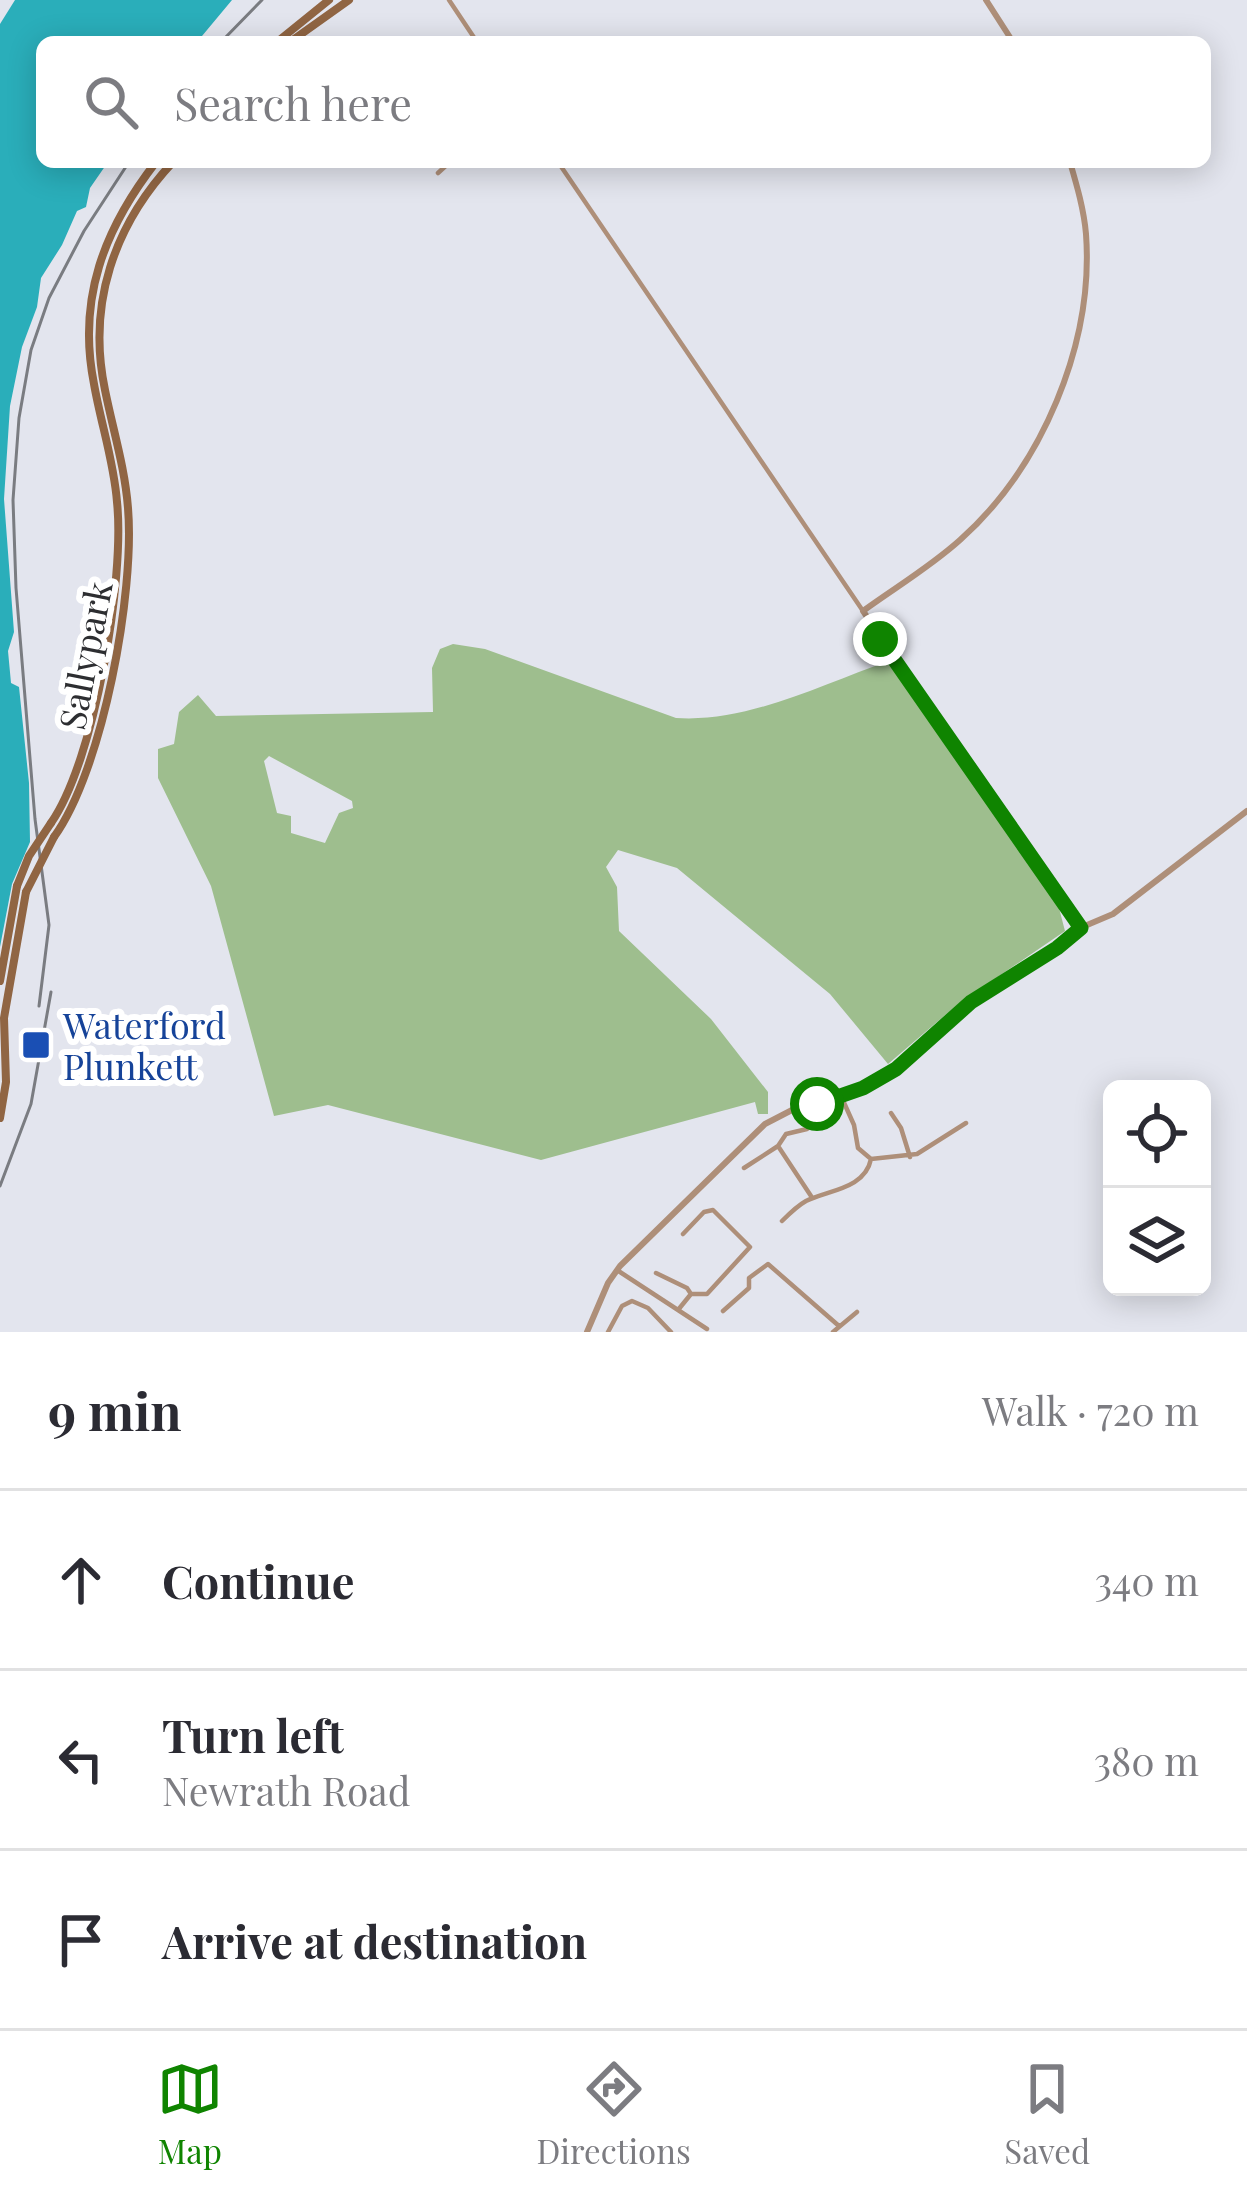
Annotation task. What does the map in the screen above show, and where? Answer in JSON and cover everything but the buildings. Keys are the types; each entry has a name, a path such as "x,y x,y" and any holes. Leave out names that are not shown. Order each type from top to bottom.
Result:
{"main road":[{"path":"284,36 329,0"},
{"path":"298,36 349,0"},
{"path":"105,414 89,347 93,280 110,232 151,168"},
{"path":"105,414 98,334 112,256 128,218 168,168"},
{"name":"Sallypark","path":"21,889 29,856 77,773 116,592 118,503 105,414"},
{"name":"Sallypark","path":"21,889 75,806 86,778 123,609 128,512 105,414"},
{"path":"0,981 21,889"},
{"path":"0,1118 4,1024 21,889"}],"street":[{"path":"449,0 473,36"},
{"path":"986,0 1009,36"},
{"path":"438,173 443,168"},
{"path":"562,168 1081,928"},
{"path":"863,611 932,563 999,501 1061,390 1073,351 1085,275 1086,235 1071,168"},
{"path":"587,1332 617,1270 765,1124 792,1110 841,1096 896,1069 971,1002 1081,928 1113,914 1247,812"},
{"path":"841,1096 858,1148 871,1159 910,1157 966,1123"},
{"path":"891,1113 910,1157"},
{"path":"744,1168 778,1146 786,1134 819,1120"},
{"path":"778,1146 812,1198"},
{"path":"782,1221 812,1198 851,1184 867,1172 871,1159"},
{"path":"678,1310 692,1294 706,1294 750,1247 713,1210 704,1212 682,1234"},
{"path":"723,1311 748,1288 749,1277 764,1265 774,1266 839,1326"},
{"path":"736,1266 749,1277"},
{"path":"617,1270 707,1329"},
{"path":"656,1273 692,1294"},
{"path":"608,1332 622,1306 632,1300 648,1307 671,1332"},
{"path":"833,1332 857,1312"},
{"path":"692,1332 697,1322"}],"green space":[{"path":"453,644 485,649 676,718 757,708 889,661 1059,908 1065,931 958,1004 888,1064 830,994 677,868 618,850 606,867 617,887 619,931 711,1019 768,1092 768,1114 758,1114 755,1102 541,1160 328,1105 274,1116 211,886 158,778 158,749 174,744 179,712 198,695 216,716 433,712 432,668 440,649","holes":["269,756 352,801 353,808 339,813 325,843 291,833 291,816 277,813 264,761"]}],"water":[{"path":"15,0 232,0 202,36 36,36 36,168 104,168 90,188 86,207 77,211 41,278 10,406 4,499 14,632 8,651 11,683 19,687 30,842 12,884 0,947 0,24"}],"railway":[{"path":"227,36 262,0"},
{"path":"39,1006 49,925 35,819 16,588 13,500 19,418 31,350 49,298 84,231 125,168"},
{"path":"0,1186 31,1104 51,992"}],"place":[{"name":"Waterford Plunkett","path":"36,1045"}],"route":[{"path":"817,1104 877,1082 971,1002 1081,928 880,639"}]}
